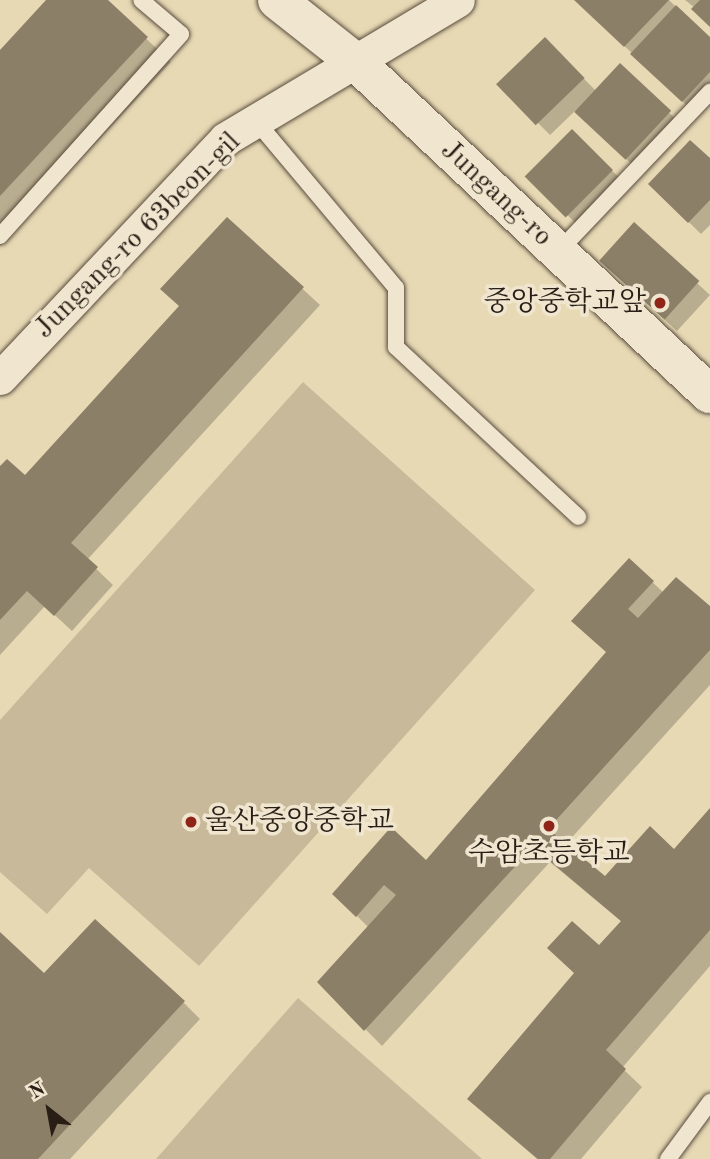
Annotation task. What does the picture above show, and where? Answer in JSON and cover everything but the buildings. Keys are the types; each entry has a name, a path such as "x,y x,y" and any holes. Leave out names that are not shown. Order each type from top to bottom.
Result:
{"main road":[{"name":"Jungang-ro","path":"277,0 358,64 710,394"}],"street":[{"name":"Jungang-ro 63beon-gil","path":"0,378 225,139 358,64 458,0"}],"lane":[{"path":"0,236 181,34 141,0"},
{"path":"558,252 710,92"},
{"path":"256,121 396,288 396,347 578,517"},
{"path":"668,1159 710,1102"}],"shaded area":[{"path":"303,382 535,590 199,966 89,868 47,914 0,872 0,720"},
{"path":"298,998 482,1159 156,1159"}],"place":[{"name":"중앙중학교앞","path":"660,303"},
{"name":"울산중앙중학교","path":"191,822"},
{"name":"수암초등학교","path":"549,826"}]}
